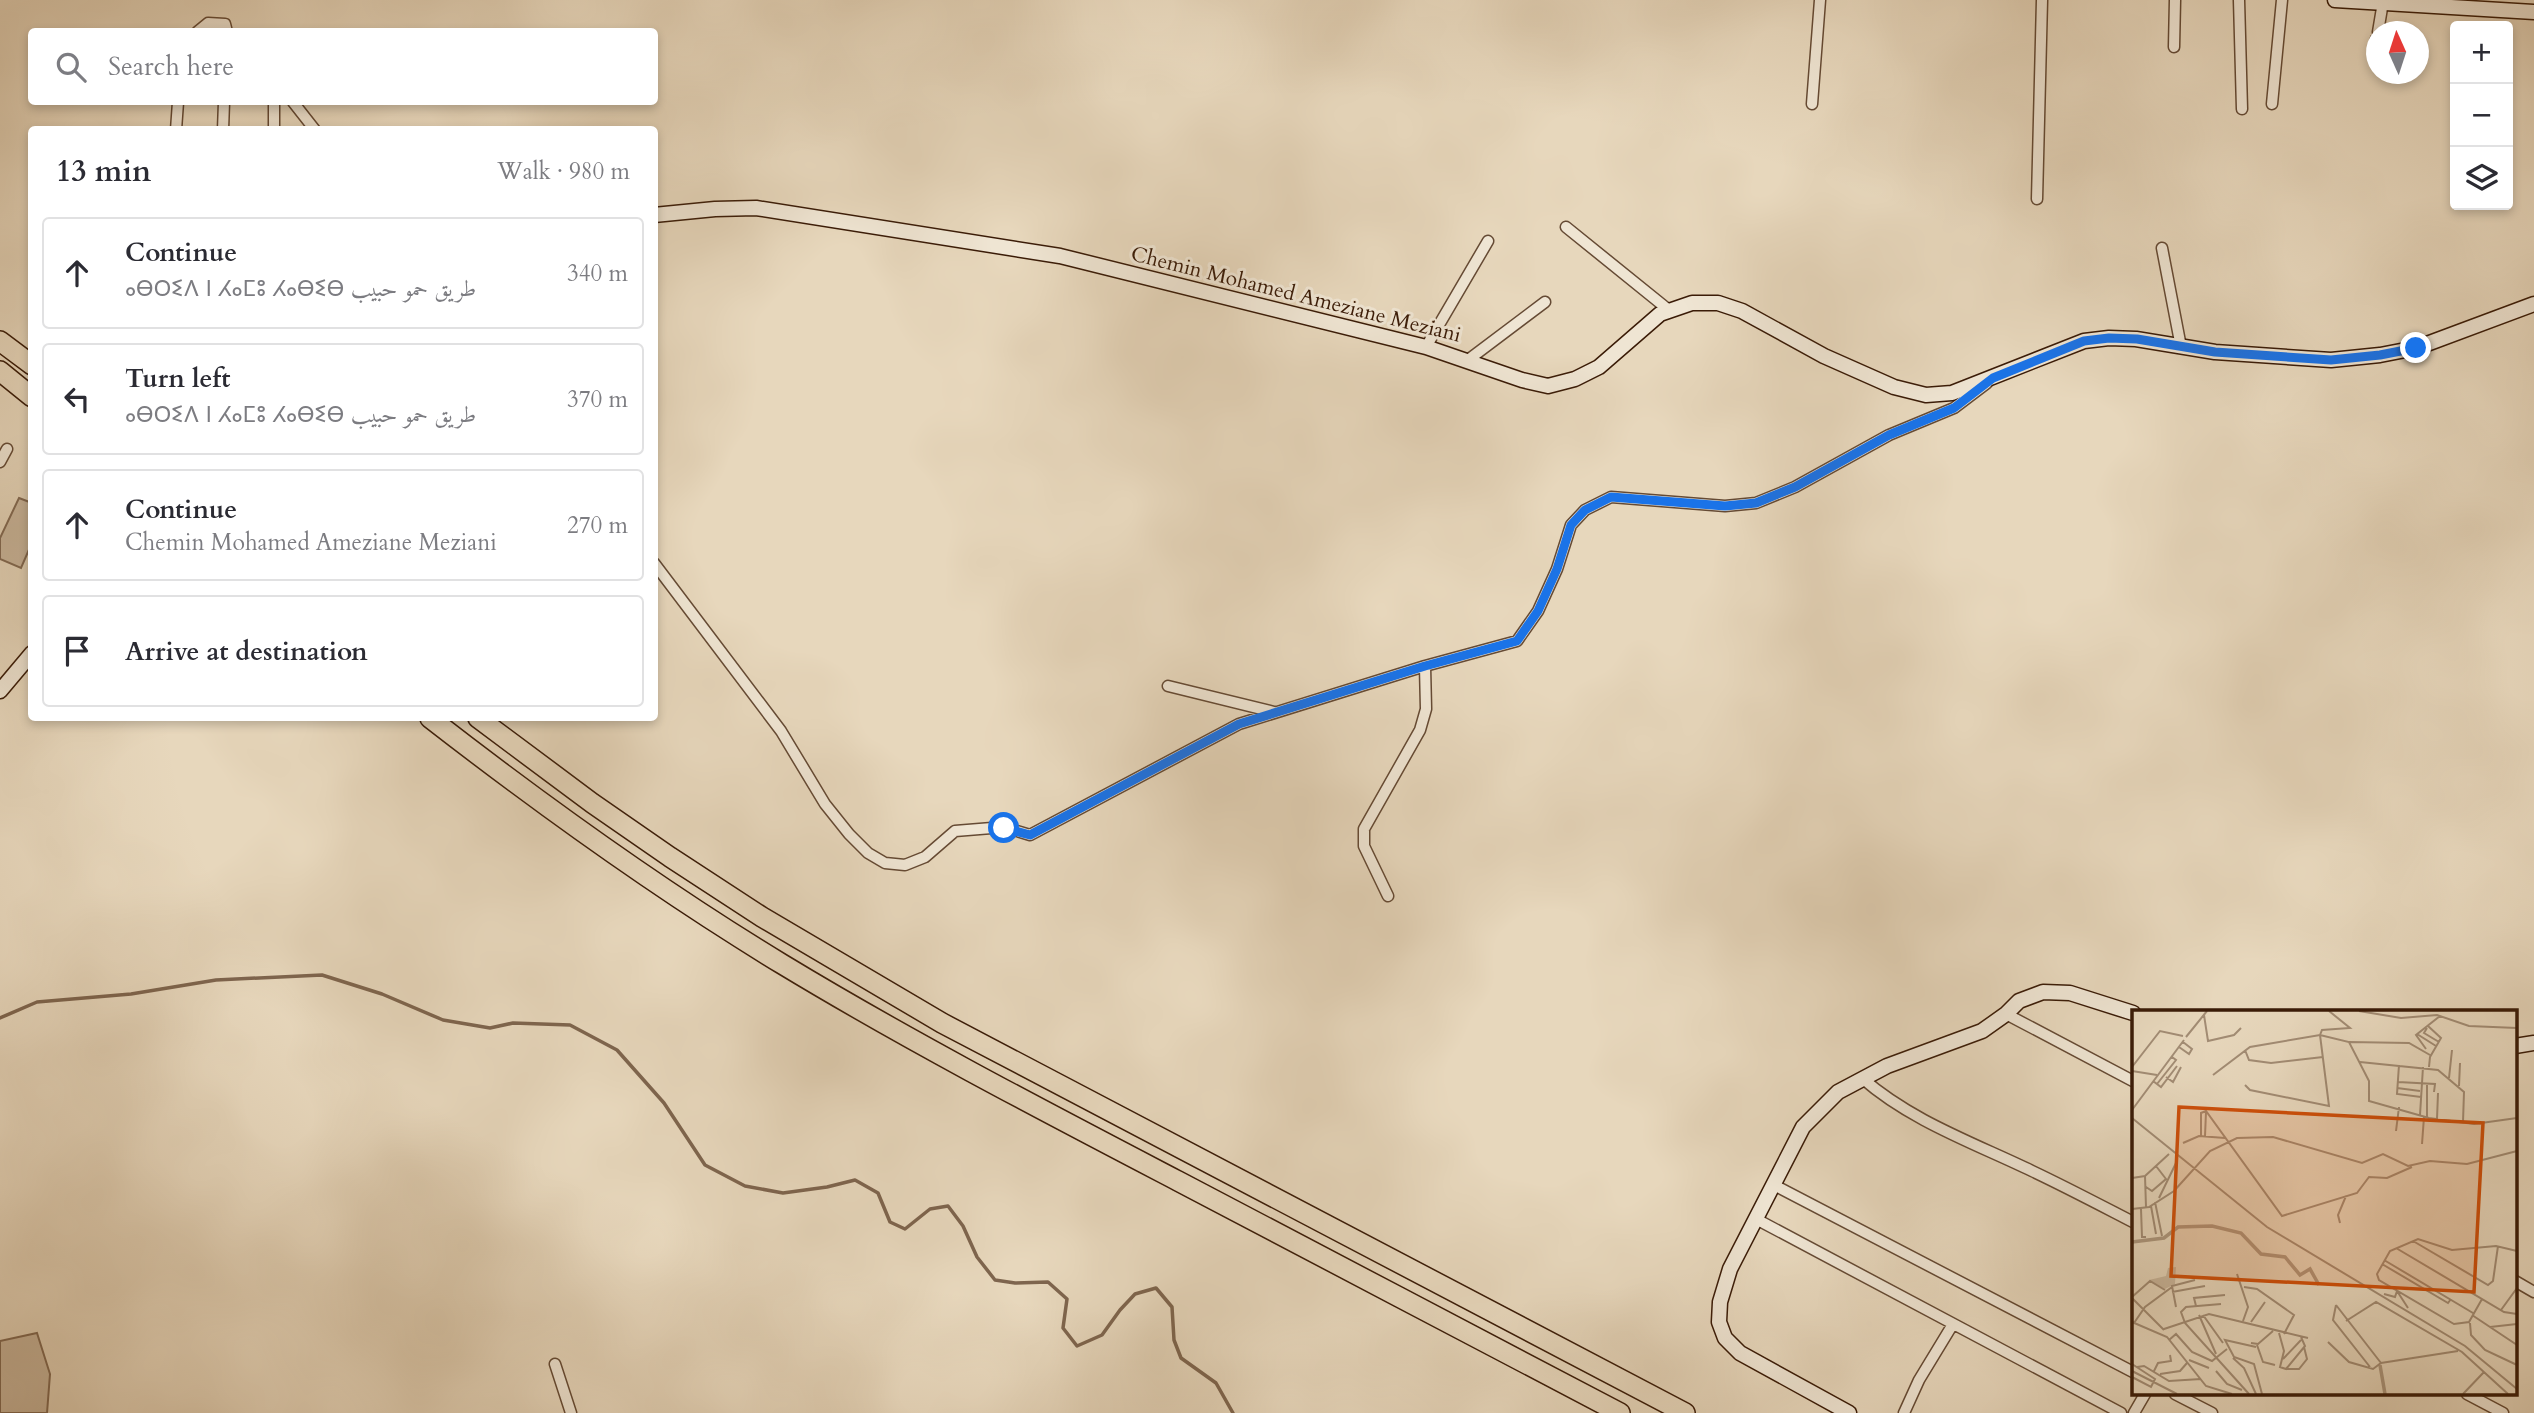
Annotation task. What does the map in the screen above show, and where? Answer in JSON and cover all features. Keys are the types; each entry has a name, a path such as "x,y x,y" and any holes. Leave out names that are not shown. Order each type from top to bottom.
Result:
{"highway":[{"path":"1,341 28,362"},
{"path":"0,371 28,394"},
{"path":"434,721 516,783 643,872 742,939 857,1009 1000,1089 1620,1413"},
{"path":"482,721 670,857 762,917 919,1010 1222,1172 1685,1413"}],"main road":[{"path":"2334,0 2534,12"},
{"name":"Chemin Mohamed Ameziane Meziani","path":"658,215 756,208 1060,256 1426,347 1522,380 1548,386 1575,379 1599,367 1660,314 1692,303 1718,303 1742,311 1824,356 1894,387 1926,395 1952,393 2084,341 2137,339 2215,352 2331,360 2416,348 2534,304"},
{"path":"0,691 28,658"},
{"path":"1849,1413 1740,1353 1725,1338 1719,1322 1720,1302 1730,1269 1803,1127 1838,1092 1862,1078 1982,1031 2006,1014 2018,1001 2043,992 2070,993 2132,1013"},
{"path":"2516,1046 2534,1043"}],"street":[{"path":"1812,104 1820,0"},
{"path":"2037,199 2042,0"},
{"path":"2174,47 2175,0"},
{"path":"2239,0 2242,109"},
{"path":"2272,104 2282,0"},
{"path":"2380,21 2383,2"},
{"path":"202,28 208,23 225,24 226,28"},
{"path":"177,126 178,105"},
{"path":"223,126 224,105"},
{"path":"274,105 274,126"},
{"path":"295,105 312,126"},
{"path":"304,116 304,126"},
{"path":"1566,227 1670,311"},
{"path":"1426,347 1488,241"},
{"path":"2162,248 2180,347"},
{"path":"1468,360 1545,302"},
{"path":"658,568 780,731 833,814 849,834 868,853 886,863 905,865 925,857 955,831 1004,828 1030,835 1239,724 1425,666 1517,641 1538,611 1557,569 1571,525 1585,510 1611,497 1725,506 1756,503 1795,487 1889,435 1954,408 1993,378"},
{"path":"0,462 7,449"},
{"path":"1388,896 1364,846 1364,829 1420,730 1426,709 1425,666"},
{"path":"1168,686 1277,713"},
{"path":"2006,1014 2132,1080"},
{"path":"1862,1078 1883,1096 1964,1141 2032,1171 2132,1221"},
{"path":"1774,1185 2132,1371"},
{"path":"1756,1219 2121,1413"},
{"path":"2516,1283 2534,1292"},
{"path":"1904,1413 1919,1380 1952,1324"},
{"path":"555,1364 571,1413"},
{"path":"2134,1413 2144,1396"},
{"path":"2179,1396 2211,1413"},
{"path":"2471,1396 2503,1413"}],"shaded area":[{"path":"19,498 28,501 28,552 21,568 0,559 0,538"},
{"path":"37,1333 50,1374 47,1413 0,1413 0,1341"}],"waterway":[{"path":"0,1018 37,1002 131,994 216,980 322,975 382,994 443,1020 490,1028 513,1023 570,1025 617,1050 664,1103 705,1165 745,1186 783,1193 855,1180 878,1193 890,1222 905,1229 930,1209 948,1206 963,1226 977,1257 995,1280 1015,1283 1048,1282 1067,1299 1063,1328 1077,1346 1102,1335 1135,1294 1156,1288 1172,1307 1174,1340 1181,1358 1216,1383 1233,1413"}],"route":[{"path":"1004,828 1030,835 1239,724 1425,666 1517,641 1538,611 1557,569 1571,525 1585,510 1611,497 1725,506 1756,503 1795,487 1889,435 1954,408 1993,378 2084,341 2137,339 2215,352 2331,360 2416,348"}]}
